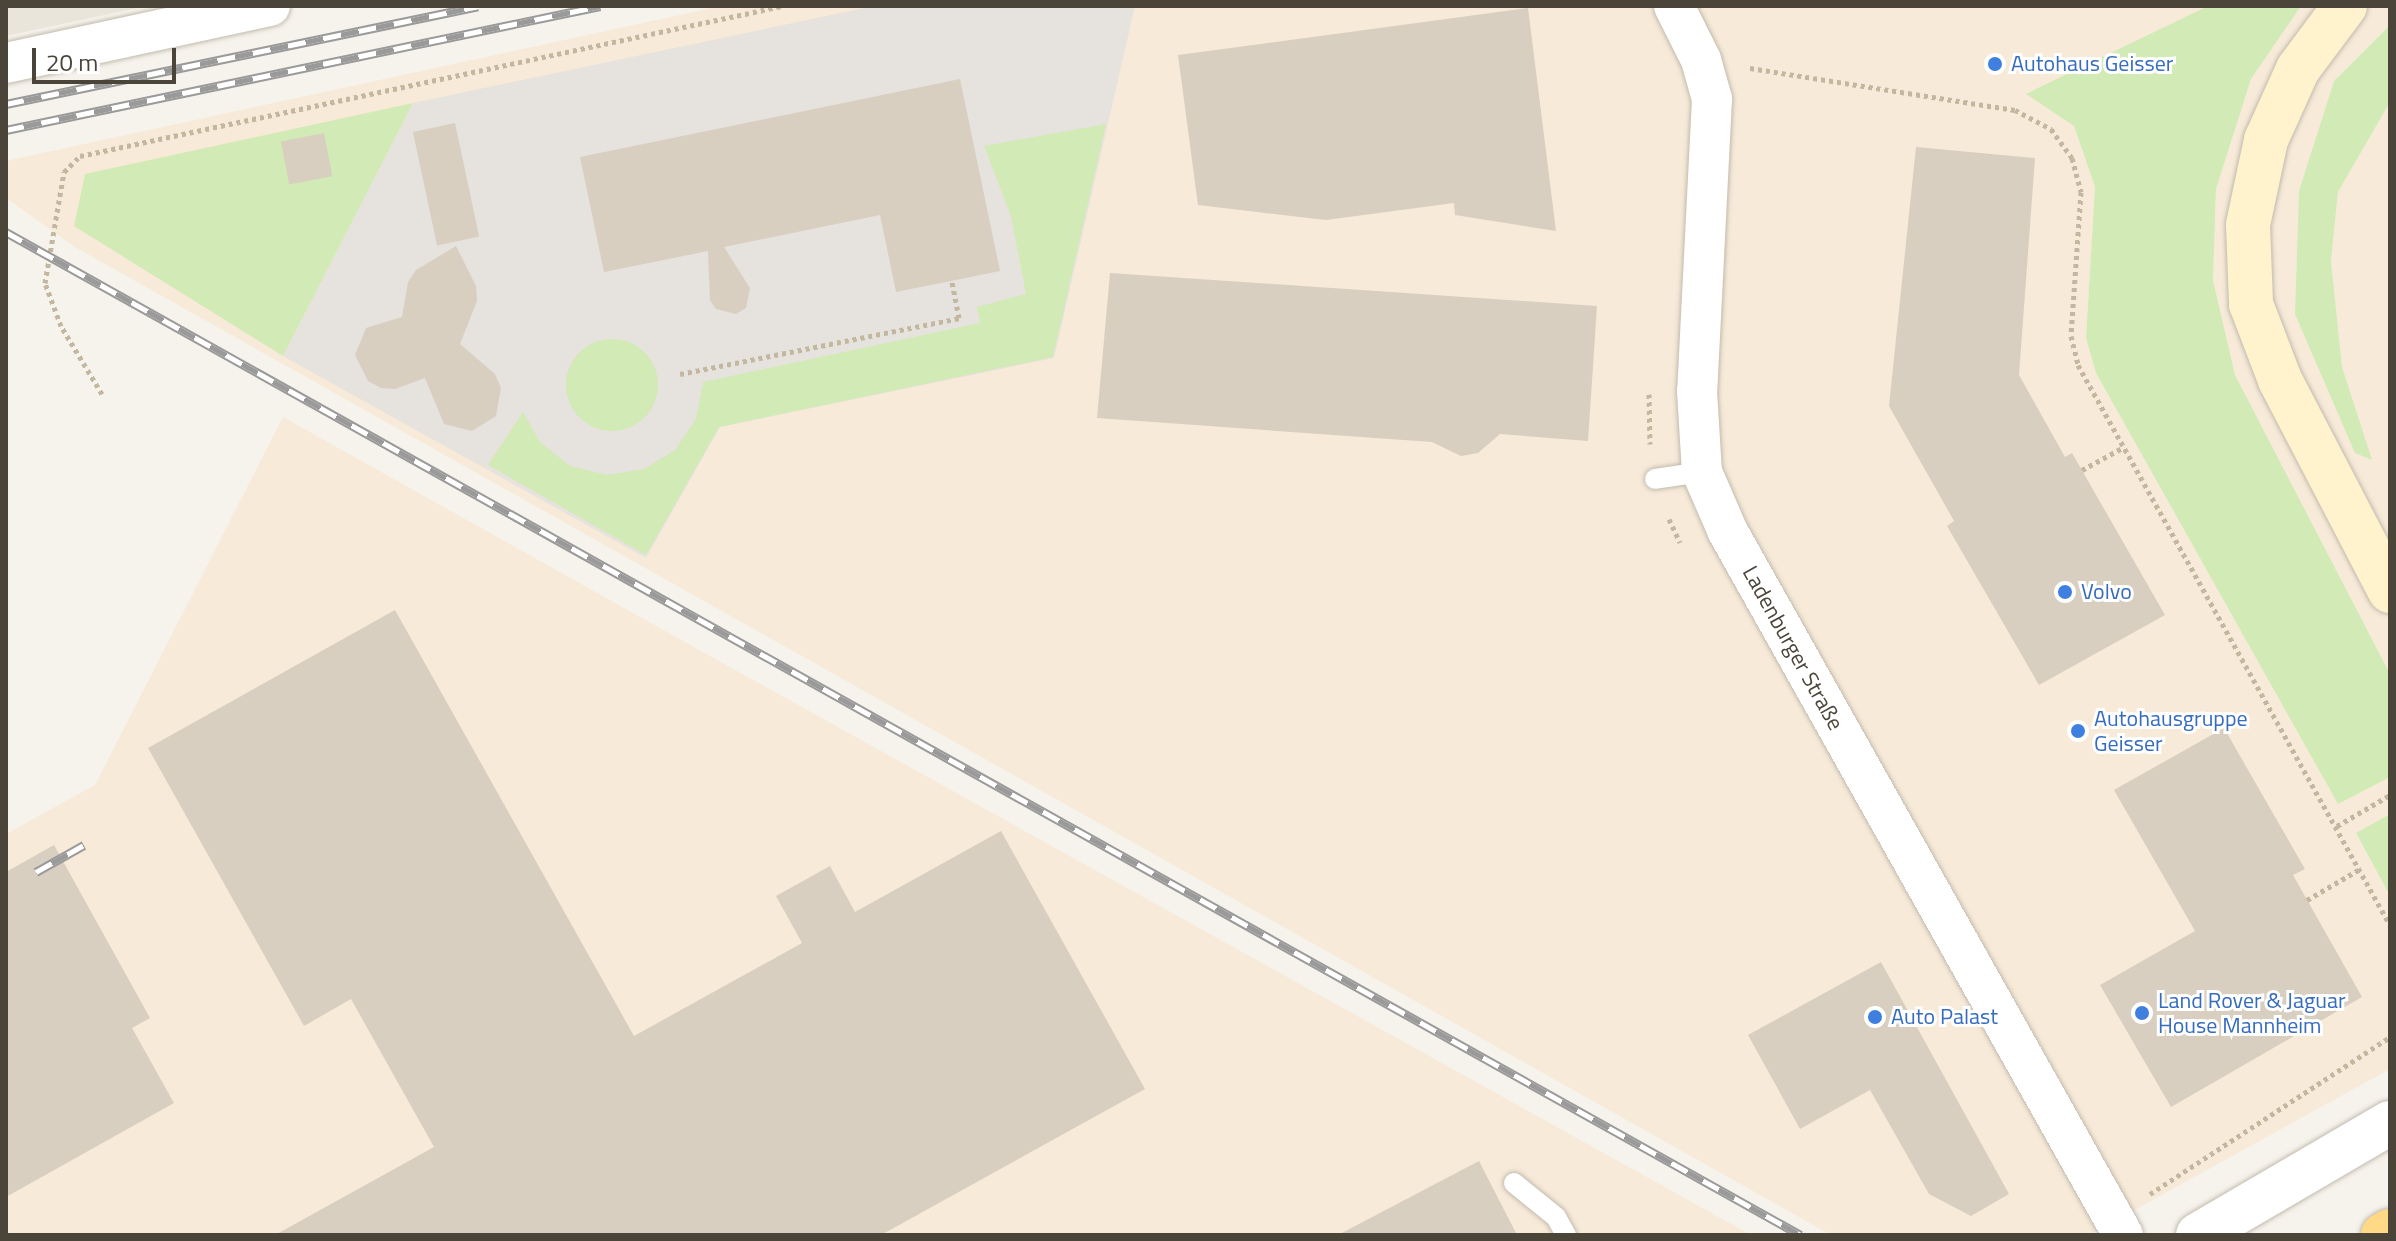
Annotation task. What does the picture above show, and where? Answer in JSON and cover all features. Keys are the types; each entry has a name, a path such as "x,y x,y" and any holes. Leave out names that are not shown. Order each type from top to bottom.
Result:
{"highway":[{"path":"2383,1235 2390,1231"}],"main road":[{"path":"2345,6 2298,69 2266,140 2248,225 2251,304 2280,380 2390,591"}],"street":[{"path":"6,63 270,6"},
{"name":"Ladenburger Straße","path":"1674,6 1701,60 1712,99 1697,391 1702,472 1728,532 2118,1227"},
{"path":"2198,1235 2390,1123"}],"lane":[{"path":"1655,479 1702,472"},
{"path":"1514,1183 1556,1217 1566,1235"}],"path":[{"path":"102,394 61,326 45,283 64,172 80,156 782,6"},
{"path":"1763,70 2015,110 2051,129 2072,158 2081,192 2071,336 2078,365 2390,925"},
{"path":"680,374 959,318 952,281"},
{"path":"2082,470 2124,447"},
{"path":"2337,826 2390,795"},
{"path":"2307,900 2360,869"},
{"path":"2118,1227 2153,1192 2390,1037"},
{"path":"2145,1178 2153,1192"}],"shaded area":[{"path":"6,6 147,6 6,36"},
{"path":"721,6 2209,6 2048,85 2074,126 2095,187 2086,338 2096,373 2338,804 2390,777 2390,814 2356,834 2390,896 2390,1069 2089,1235 1831,1235 75,247 6,198 6,161"},
{"path":"874,6 1135,6 1054,358 720,427 646,558 283,356 413,103"},
{"path":"2301,6 2390,6 2390,25 2334,81 2299,191 2295,314 2371,460 2342,367 2331,261 2338,192 2390,102 2390,674 2235,375 2213,280 2216,189 2251,79"},
{"path":"283,417 1751,1235 6,1235 6,834 95,785"}],"green space":[{"path":"2208,6 2301,6 2251,79 2216,189 2213,280 2235,375 2390,674 2390,777 2338,804 2096,373 2086,338 2095,187 2074,126 2026,94"},
{"path":"2390,25 2390,102 2338,192 2331,261 2342,367 2372,460 2355,453 2295,314 2299,191 2334,81"},
{"path":"413,103 283,356 74,226 85,174"},
{"path":"1106,124 1053,357 719,427 646,555 488,465 523,412 540,442 570,466 607,475 644,469 675,450 696,419 703,382 980,323 977,307 1026,294 1011,216 984,146"},
{"path":"603,339 621,339 638,346 651,359 658,385 651,411 638,424 621,431 603,431 586,424 573,411 566,394 566,376 573,359 586,346"},
{"path":"2390,814 2390,896 2356,833"}],"building":[{"path":"1528,8 1556,231 1455,215 1454,203 1326,220 1198,205 1178,55"},
{"path":"960,79 1000,271 896,292 880,215 724,247 750,288 746,308 736,314 716,309 710,300 708,251 604,272 580,157"},
{"path":"455,123 479,236 437,245 413,132"},
{"path":"324,133 332,176 289,185 281,141"},
{"path":"1916,147 2035,158 2019,375 2065,457 2072,453 2165,615 2039,685 1947,526 1954,521 1889,406"},
{"path":"456,246 476,286 477,301 460,344 495,374 501,388 496,416 472,431 444,424 425,378 395,389 381,388 368,381 355,355 366,328 402,317 408,282 416,270"},
{"path":"1110,273 1597,306 1588,441 1500,434 1478,453 1461,456 1432,442 1097,418"},
{"path":"395,610 634,1036 802,943 776,896 830,866 855,912 1001,831 1145,1089 881,1235 275,1235 434,1147 351,999 304,1026 148,748"},
{"path":"2224,728 2305,869 2293,875 2362,997 2171,1107 2100,985 2195,931 2114,790"},
{"path":"54,845 150,1018 132,1028 174,1103 6,1197 6,872"},
{"path":"1881,962 2009,1194 1971,1216 1929,1194 1870,1090 1800,1129 1748,1035"},
{"path":"1479,1161 1517,1235 1338,1235"}],"railway":[{"path":"6,104 478,6"},
{"path":"6,130 600,6"},
{"path":"6,232 1801,1235"},
{"path":"36,872 84,845"}],"place":[{"name":"Autohaus Geisser","path":"1995,64"},
{"name":"Volvo","path":"2065,592"},
{"name":"Autohausgruppe Geisser","path":"2078,731"},
{"name":"Land Rover & Jaguar House Mannheim","path":"2142,1013"},
{"name":"Auto Palast","path":"1875,1017"}]}
